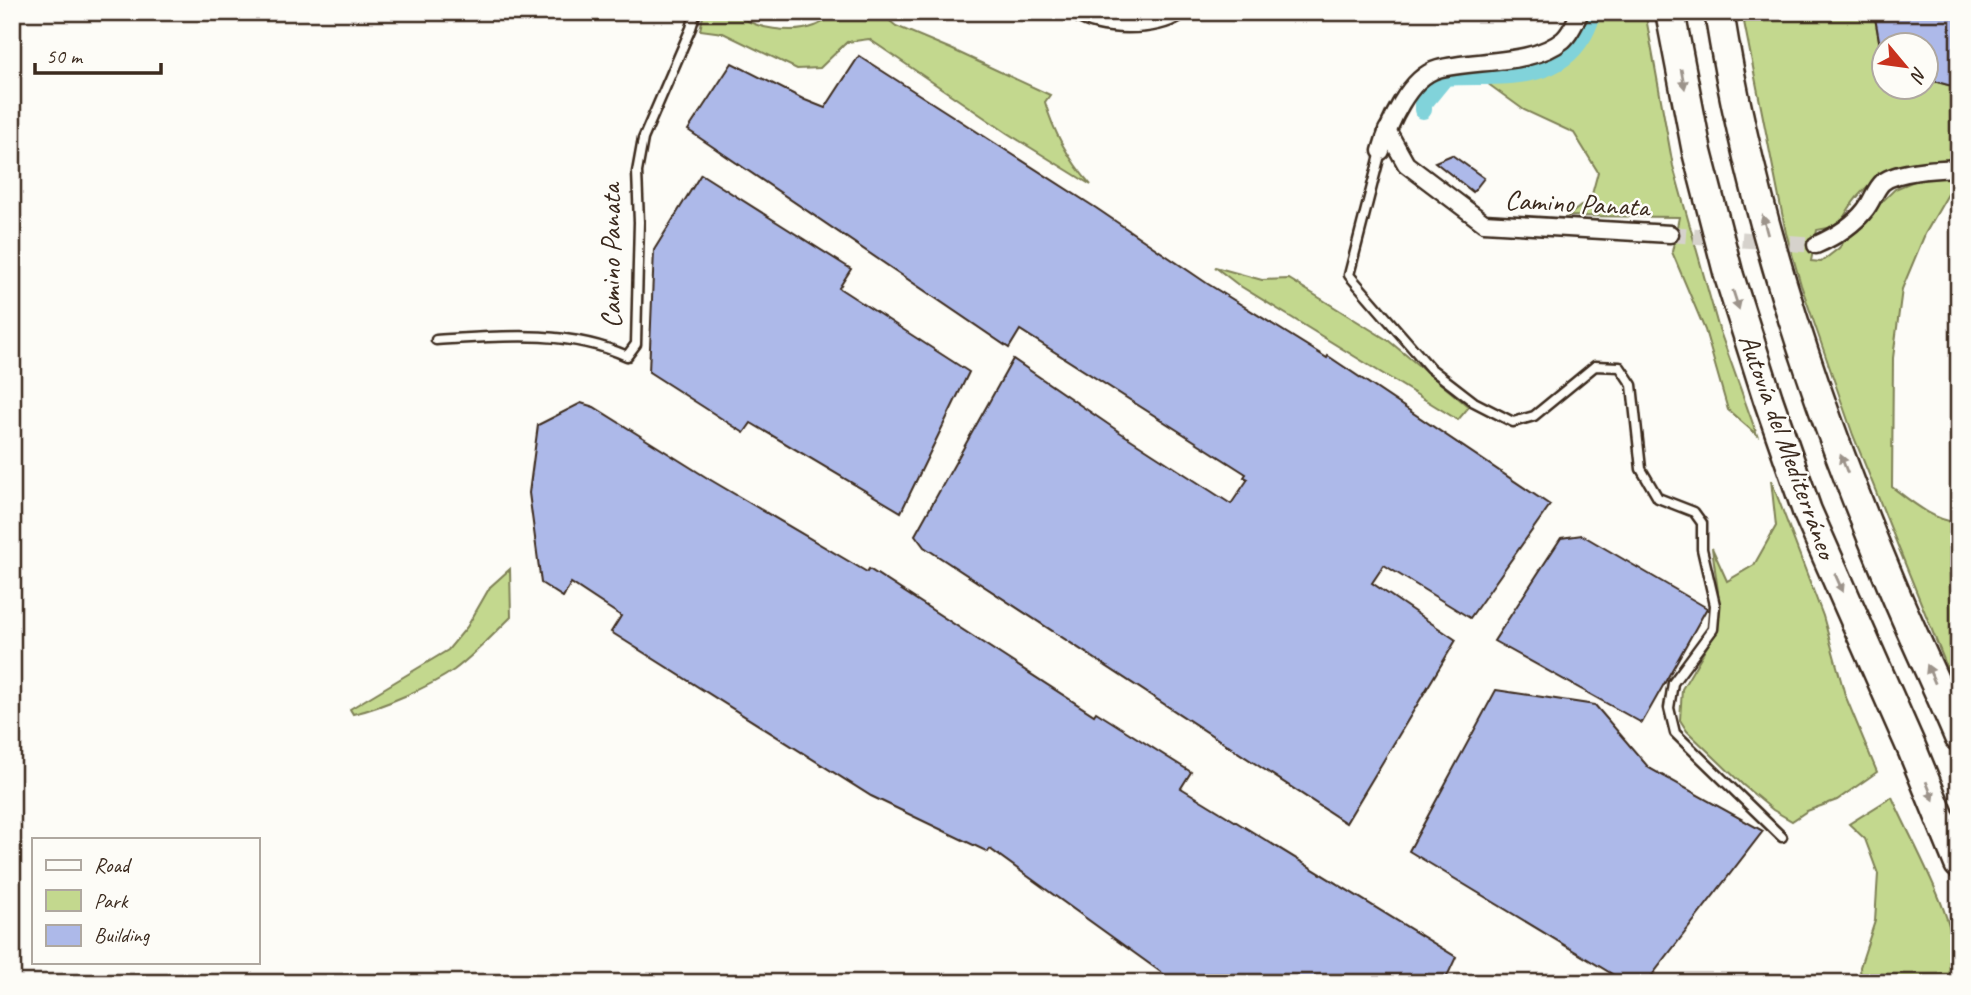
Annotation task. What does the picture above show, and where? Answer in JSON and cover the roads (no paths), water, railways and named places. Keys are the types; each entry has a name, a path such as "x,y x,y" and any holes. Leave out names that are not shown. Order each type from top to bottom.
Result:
{"highway":[{"name":"Autovía del Mediterráneo","path":"1670,12 1696,152 1728,276 1768,398 1807,511 1918,762 1959,864"},
{"name":"Autovía del Mediterráneo","path":"1719,12 1751,175 1785,298 1878,553 1959,737"}],"street":[{"path":"1077,12 1086,19 1155,23 1179,12"},
{"path":"1381,151 1387,130 1417,82 1436,69 1499,62 1545,50 1564,39 1580,12"},
{"name":"Camino Panata","path":"1387,130 1406,164 1484,223 1670,234"},
{"path":"1816,245 1838,235 1865,211 1883,183 1905,174 1959,168"}],"lane":[{"name":"Camino Panata","path":"436,340 535,336 608,348 628,356 636,344 639,222 636,172 643,139 696,12"},
{"path":"1381,151 1349,275 1430,369 1474,402 1513,422 1534,416 1595,366 1620,367 1632,385 1641,469 1658,498 1694,512 1702,523 1702,549 1715,605 1713,629 1673,683 1669,708 1675,733 1782,837"}],"waterway":[{"path":"1130,12 1137,15 1163,12"},
{"path":"1423,110 1423,104 1445,77 1520,74 1555,63 1570,53 1582,37 1593,12"}],"tunnel":[{"path":"1670,234 1816,245"}]}
